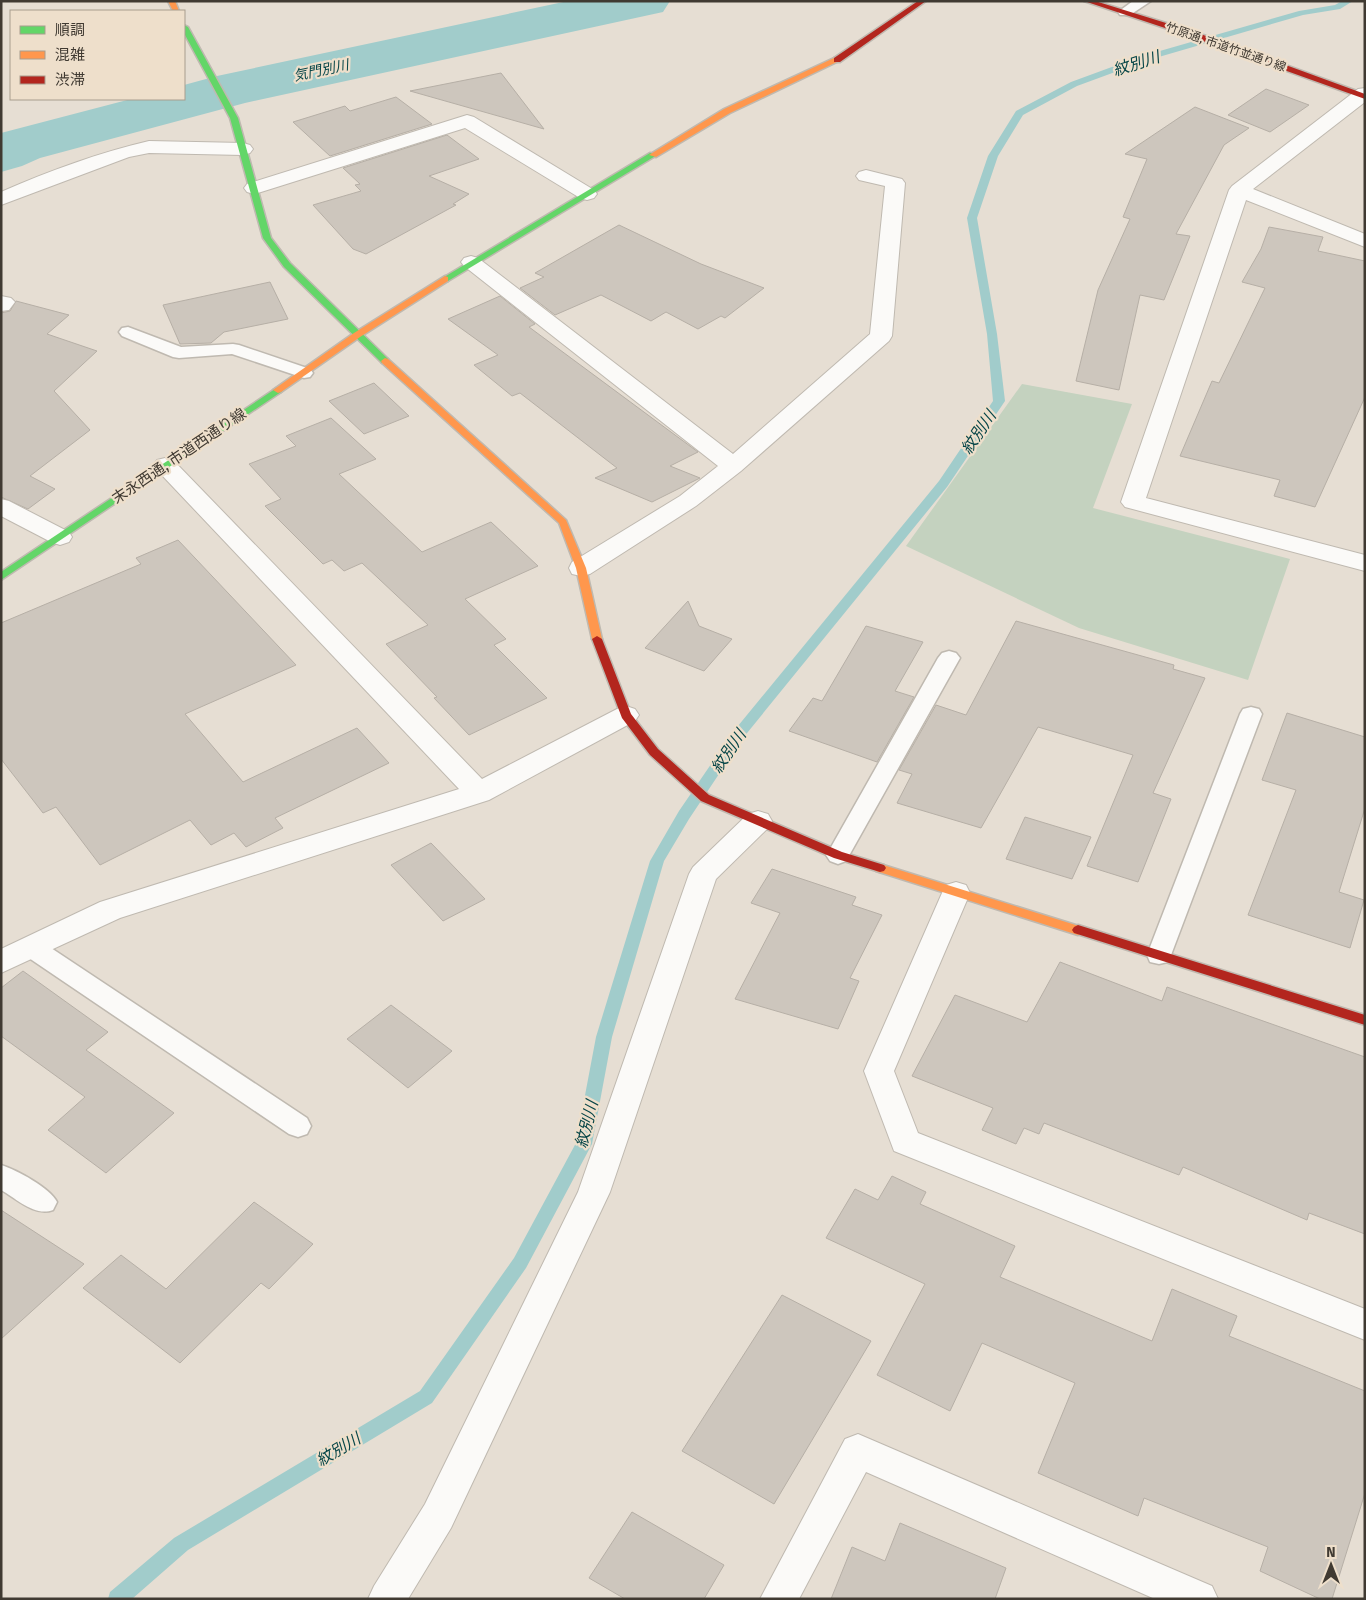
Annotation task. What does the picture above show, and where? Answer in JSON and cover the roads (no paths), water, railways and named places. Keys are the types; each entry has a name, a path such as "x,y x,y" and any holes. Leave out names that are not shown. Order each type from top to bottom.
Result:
{"street":[{"name":"末永西通, 市道西通り線","path":"1,577 304,373 356,335 471,262 727,111 844,57 923,1"},
{"name":"竹原通, 市道竹並通り線","path":"1086,1 1125,12 1249,54 1363,95"},
{"path":"185,29 234,118 267,238 287,265 356,335 563,522 581,568 594,632 626,715 654,752 705,798 838,855 1365,1020"},
{"path":"1363,95 1239,190 1133,502 1365,563"},
{"path":"254,188 467,121 586,194"},
{"path":"1,199 41,182 114,156 149,147 243,148"},
{"path":"581,568 688,501 733,466 881,336 894,183 866,176"},
{"path":"1239,190 1365,241"},
{"path":"471,262 733,466"},
{"path":"165,465 479,794"},
{"path":"1,506 60,538"},
{"path":"1,962 110,910 479,794 626,715"},
{"path":"394,1597 438,1516 594,1192 703,874 758,821"},
{"path":"956,893 879,1071 905,1142 1365,1325"},
{"path":"779,1599 858,1451 1199,1599"}],"lane":[{"path":"1125,12 1144,1"},
{"path":"128,332 179,353 233,349 304,373"},
{"path":"838,855 949,658"},
{"path":"1159,954 1251,714"},
{"path":"31,947 298,1126"},
{"path":"1,1176 44,1202"}],"waterway":[{"name":"気門別川","path":"1,154 19,146 237,88 644,1"},
{"name":"紋別川","path":"117,1599 181,1544 426,1397 520,1263 584,1144 604,1037 657,861 684,815 738,735 943,484 999,401 992,334 972,218 993,156 1019,113 1074,84 1142,59 1302,13 1337,7 1349,1"}]}
